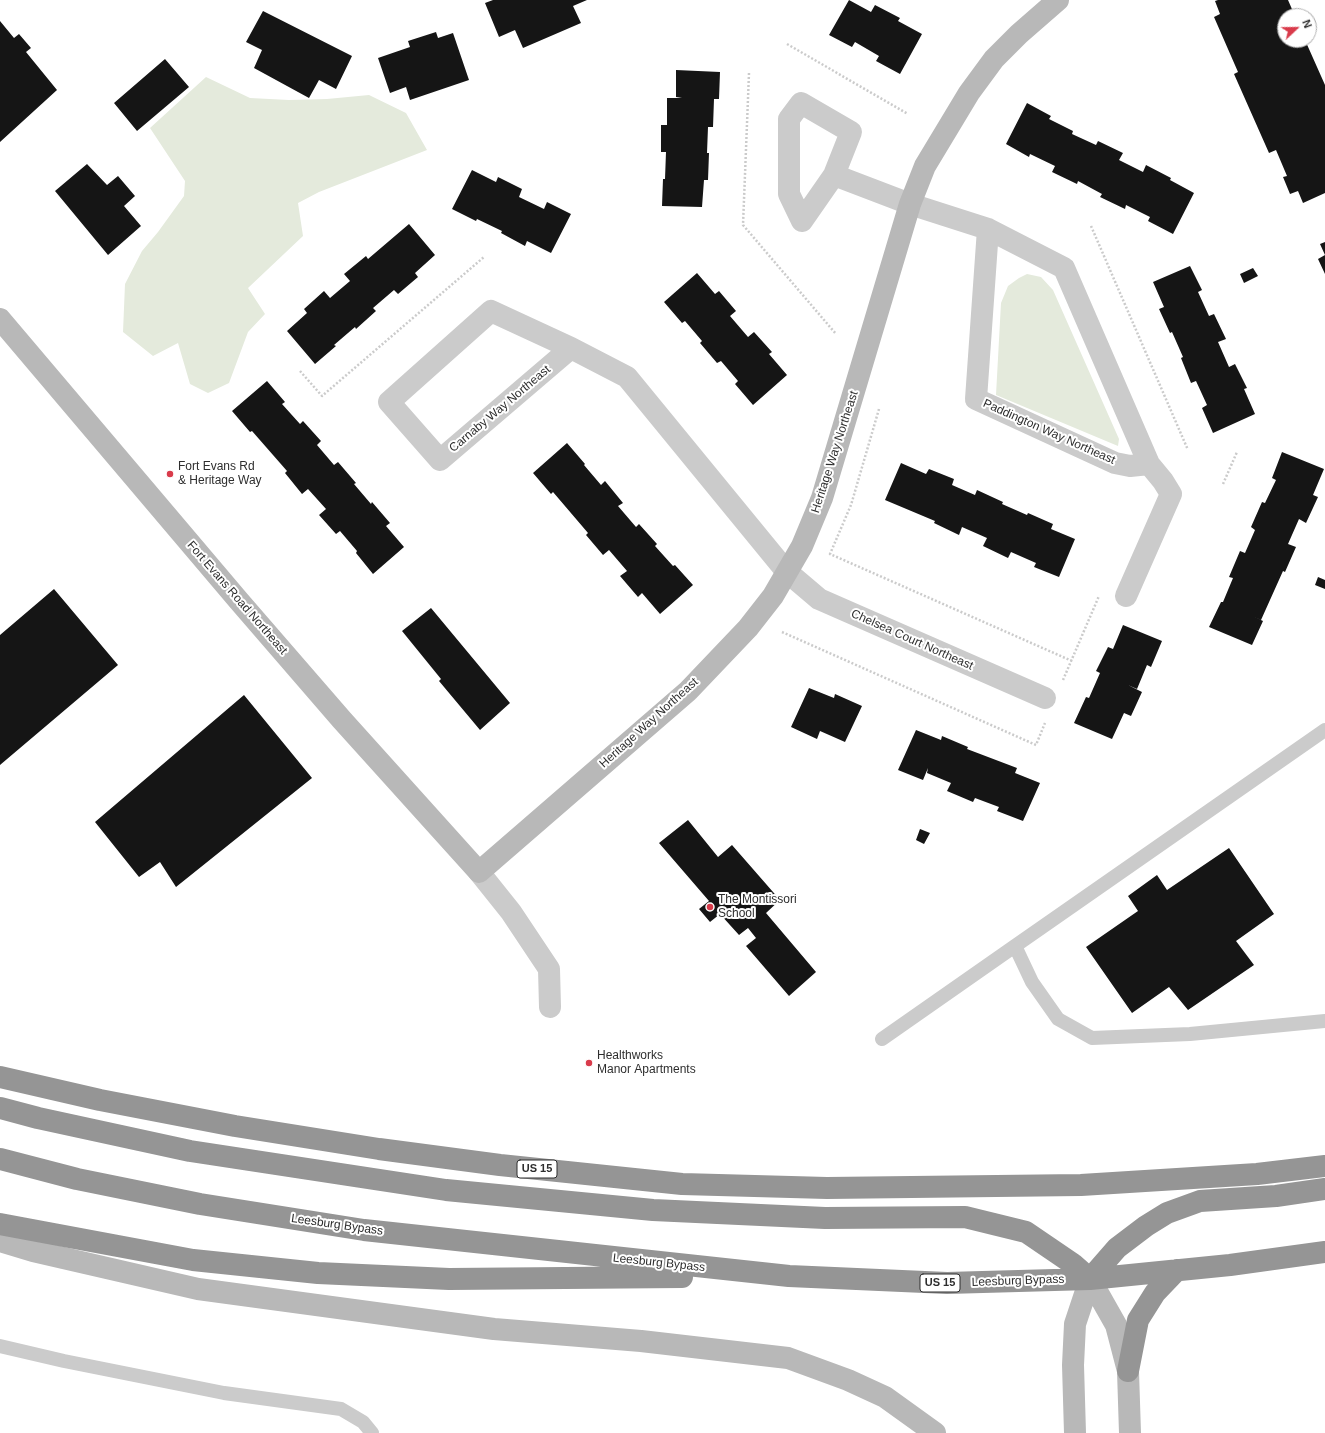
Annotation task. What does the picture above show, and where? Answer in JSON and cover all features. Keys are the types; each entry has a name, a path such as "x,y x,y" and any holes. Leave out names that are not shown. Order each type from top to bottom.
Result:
{"highway":[{"name":"US 15","path":"0,1077 100,1100 235,1126 379,1149 500,1165 682,1184 827,1188 1081,1186 1257,1174 1325,1166"},
{"path":"0,1108 38,1118 190,1150 446,1190 653,1210 826,1218 965,1217 1026,1232 1073,1264 1090,1278 1117,1248 1146,1226 1167,1213 1200,1201 1276,1196 1325,1189"},
{"name":"Leesburg Bypass","path":"0,1159 78,1179 200,1204 364,1230 789,1276 947,1283 1090,1278 1230,1265 1325,1252"},
{"path":"0,1224 192,1260 318,1273 449,1279 789,1276"},
{"path":"1128,1371 1138,1320 1156,1293 1177,1270"}],"street":[{"name":"Heritage Way Northeast","path":"479,872 688,691 748,628 773,596 786,570 802,546 822,498 910,204 925,166 969,93 994,58 1058,0"},
{"path":"801,103 851,132 834,175 802,221 789,194 789,119 801,103"},
{"path":"834,175 910,204 988,229 1064,268 1149,464 1163,481 1171,494 1126,596"},
{"name":"Paddington Way Northeast","path":"988,229 976,399 1115,463 1130,466 1149,464"},
{"name":"Carnaby Way Northeast","path":"571,348 440,460 389,402 491,310 571,348 627,377 786,570"},
{"name":"Fort Evans Road Northeast","path":"0,320 332,708 479,872"},
{"name":"Chelsea Court Northeast","path":"786,570 819,599 1045,698"},
{"path":"479,872 511,912 549,969 550,1007"},
{"path":"0,1241 33,1251 198,1289 494,1329 641,1341 788,1358 848,1380 885,1397 935,1433"},
{"path":"1090,1278 1116,1325 1128,1371 1130,1433"},
{"path":"1075,1433 1073,1365 1075,1324 1090,1278"}],"lane":[{"path":"882,1039 1325,730"},
{"path":"1015,946 1032,982 1058,1019 1092,1038 1190,1034 1325,1021"},
{"path":"0,1346 64,1361 224,1393 341,1409 363,1422 372,1433"}],"path":[{"path":"788,44 908,114"},
{"path":"1091,226 1188,450"},
{"path":"300,371 322,396 484,258"},
{"path":"879,409 851,505 830,554 1072,661"},
{"path":"1222,484 1237,452"}],"shaded area":[{"path":"206,77 250,98 289,100 327,99 369,95 406,113 427,150 319,192 298,203 303,236 248,288 265,314 248,332 229,383 208,393 190,384 178,343 153,356 123,332 125,284 142,251 184,196 185,181 150,128"},
{"path":"1027,274 1041,277 1053,290 1119,439 1118,446 996,395 1001,303 1008,286"}],"building":[{"path":"493,0 587,0 573,6 581,23 523,48 515,30 499,37 485,3"},
{"path":"849,0 871,12 875,5 900,18 898,21 922,34 900,74 876,61 879,56 855,42 852,47 829,35"},
{"path":"1288,0 1292,8 1277,8 1277,48 1309,48 1325,85 1325,193 1303,203 1298,191 1290,194 1283,177 1287,176 1276,150 1269,153 1234,74 1238,72 1214,17 1220,14 1215,1"},
{"path":"263,11 352,56 336,89 319,80 309,98 254,68 262,50 246,42"},
{"path":"0,21 14,38 19,34 31,48 26,52 57,90 0,142"},
{"path":"436,32 438,38 453,33 469,80 410,100 406,87 390,93 378,58 410,47 408,41"},
{"path":"165,59 189,87 137,131 114,103"},
{"path":"676,70 720,72 719,99 714,99 713,127 708,127 708,180 704,180 702,207 662,206 663,179 665,179 666,152 661,152 661,125 667,125 667,98 682,98 676,97"},
{"path":"1027,103 1051,116 1049,119 1073,131 1072,134 1096,145 1098,141 1123,153 1119,160 1143,172 1146,165 1171,178 1170,180 1194,193 1173,234 1148,221 1150,217 1126,205 1125,209 1100,197 1102,194 1078,181 1077,184 1052,172 1055,166 1030,154 1029,157 1006,144"},
{"path":"87,164 107,185 118,176 135,196 124,206 141,226 108,255 55,191"},
{"path":"472,170 496,182 498,177 522,189 519,197 544,209 547,202 571,214 551,253 527,241 525,246 501,233 502,231 477,219 476,221 452,209"},
{"path":"409,224 435,255 415,273 418,277 398,294 394,290 373,308 376,311 356,329 355,327 334,345 336,346 315,364 287,331 307,313 304,309 324,291 330,298 350,281 344,274 366,256 368,259"},
{"path":"1325,242 1325,255 1320,244"},
{"path":"1325,255 1325,274 1318,259"},
{"path":"1190,266 1202,290 1198,292 1209,316 1214,314 1226,339 1218,342 1229,367 1235,364 1247,388 1244,389 1255,414 1213,433 1202,408 1207,405 1196,381 1191,383 1181,358 1183,357 1172,332 1170,333 1159,309 1164,307 1153,282"},
{"path":"1253,268 1258,276 1244,283 1240,274"},
{"path":"697,273 715,294 719,291 736,311 730,316 748,337 754,332 772,352 769,354 787,375 753,405 735,384 738,381 721,361 717,363 700,343 702,341 685,321 682,323 664,302"},
{"path":"267,381 285,402 282,404 300,424 303,421 321,441 317,445 334,465 338,462 371,504 372,502 390,523 386,526 404,547 373,574 356,553 357,551 340,531 336,534 319,515 326,509 308,489 302,494 285,473 287,471 252,431 250,432 232,411"},
{"path":"567,443 601,485 605,481 623,503 618,506 636,527 639,524 657,544 655,546 693,585 660,614 642,593 638,597 620,576 627,571 609,550 603,555 586,535 588,533 553,492 551,494 533,473"},
{"path":"1282,452 1324,469 1313,495 1318,497 1306,523 1299,519 1288,544 1296,547 1285,572 1283,571 1261,620 1246,613 1263,621 1252,645 1209,627 1221,602 1223,602 1233,578 1229,577 1240,551 1245,553 1255,530 1251,527 1262,502 1265,503 1276,480 1272,478"},
{"path":"901,463 926,474 929,469 954,479 952,485 975,495 977,490 1003,502 1002,504 1053,524 1051,529 1075,539 1059,577 1034,567 1036,563 1011,552 1008,558 983,546 987,538 962,527 959,535 934,523 935,521 885,500"},
{"path":"1318,577 1325,580 1325,589 1315,585"},
{"path":"54,589 118,665 0,765 0,635"},
{"path":"431,608 510,703 480,730 439,681 441,679 402,631"},
{"path":"1123,625 1162,641 1151,667 1147,665 1137,689 1128,685 1142,692 1131,716 1124,713 1112,739 1074,723 1086,697 1089,698 1100,673 1096,671 1108,647 1113,649"},
{"path":"809,688 834,698 835,694 862,706 845,742 820,731 817,739 791,727"},
{"path":"244,695 312,778 176,887 160,862 139,877 95,822"},
{"path":"916,730 941,740 942,736 968,747 967,749 1017,768 1015,773 1040,783 1023,821 997,811 999,807 975,798 973,802 947,791 951,783 927,773 928,768 923,780 898,770"},
{"path":"688,820 718,857 732,845 780,900 766,913 816,972 789,996 746,946 756,938 748,928 739,935 720,914 710,922 699,909 709,901 659,843"},
{"path":"920,829 930,833 924,844 916,840"},
{"path":"1229,848 1274,914 1236,941 1254,965 1188,1010 1169,987 1132,1013 1086,947 1138,911 1128,896 1157,875 1167,890"}],"place":[{"name":"Fort Evans Rd & Heritage Way","path":"170,474"},
{"name":"The Montissori School","path":"710,907"},
{"name":"Healthworks Manor Apartments","path":"589,1063"}]}
